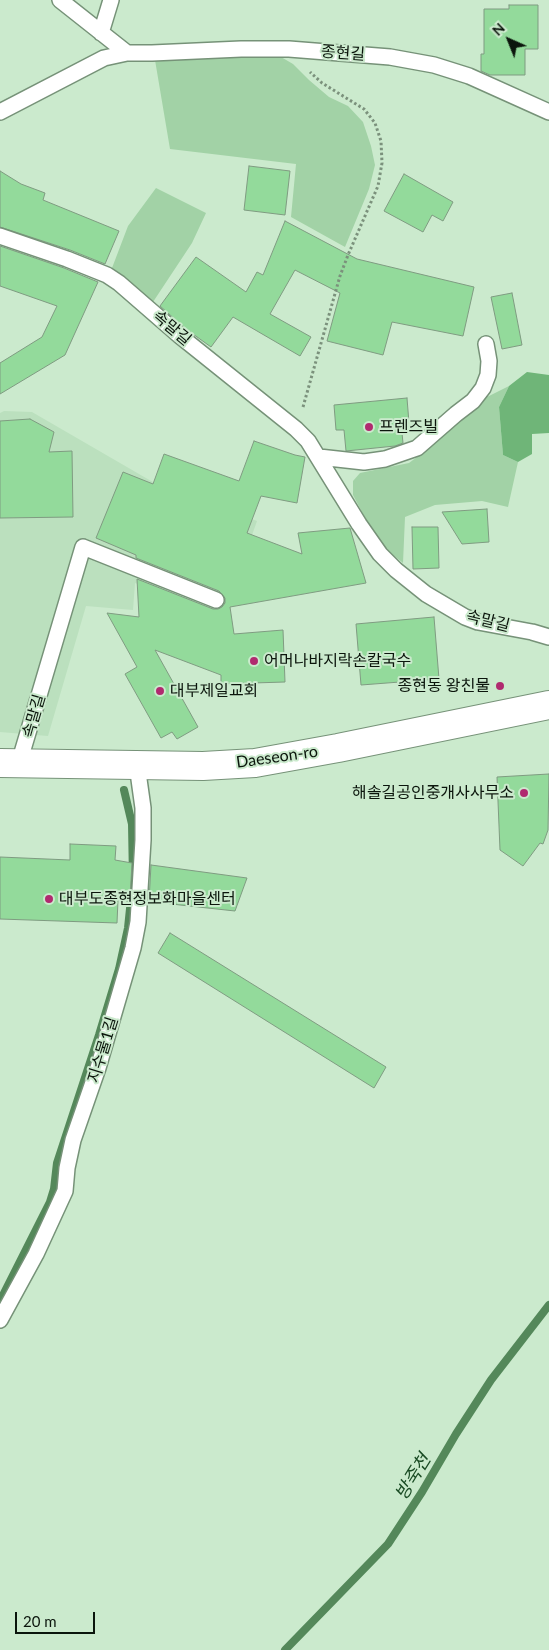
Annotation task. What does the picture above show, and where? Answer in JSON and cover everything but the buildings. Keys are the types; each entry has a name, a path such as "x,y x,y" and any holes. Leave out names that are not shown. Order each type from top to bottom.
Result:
{"street":[{"name":"Daeseon-ro","path":"9,763 203,766 255,763 549,705"}],"lane":[{"path":"60,0 127,53"},
{"path":"100,33 111,0"},
{"name":"종현길","path":"0,112 104,58 127,53 241,49 289,49 390,57 434,65 469,76 549,112"},
{"name":"속말길","path":"0,236 67,258 107,275 296,429 308,441 319,457 359,524 380,554 396,570 426,594 454,612 471,620 532,632 549,638"},
{"path":"319,457 364,462 386,459 417,448 473,401 483,388 488,375 489,361 486,344"},
{"name":"속말길","path":"9,763 83,547 216,600"},
{"name":"지수물1길","path":"0,1320 36,1254 65,1191 67,1168 73,1140 98,1068 133,948 138,922 143,840 143,808 137,765"}],"path":[{"path":"289,49 322,83 364,109 375,123 380,141 382,163 378,186 340,276 296,429"}],"shaded area":[{"path":"234,54 281,57 293,64 329,97 348,106 363,122 375,165 369,189 345,247 291,217 296,164 170,149 155,60"},
{"path":"156,188 206,213 192,243 153,302 112,268 128,226"},
{"path":"509,386 499,407 503,455 518,462 508,507 482,501 435,505 405,517 403,563 387,550 372,531 353,495 353,481 360,473 409,463 487,397"},
{"path":"4,411 32,412 158,485 257,521 223,617 135,583 133,610 86,606 48,736 0,732 0,413"}],"green space":[{"path":"527,372 549,375 549,433 532,434 532,454 518,462 503,455 499,407 509,386"}],"waterway":[{"path":"0,1301 50,1202 54,1189 57,1163 119,969 128,928 133,880 132,824 124,790"},
{"name":"방죽천","path":"285,1650 388,1544 491,1380 549,1305"}],"place":[{"name":"프렌즈빌","path":"369,427"},
{"name":"어머나바지락손칼국수","path":"254,661"},
{"name":"종현동 왕친물","path":"500,686"},
{"name":"대부제일교회","path":"160,691"},
{"name":"해솔길공인중개사사무소","path":"524,793"},
{"name":"대부도종현정보화마을센터","path":"49,899"}]}
